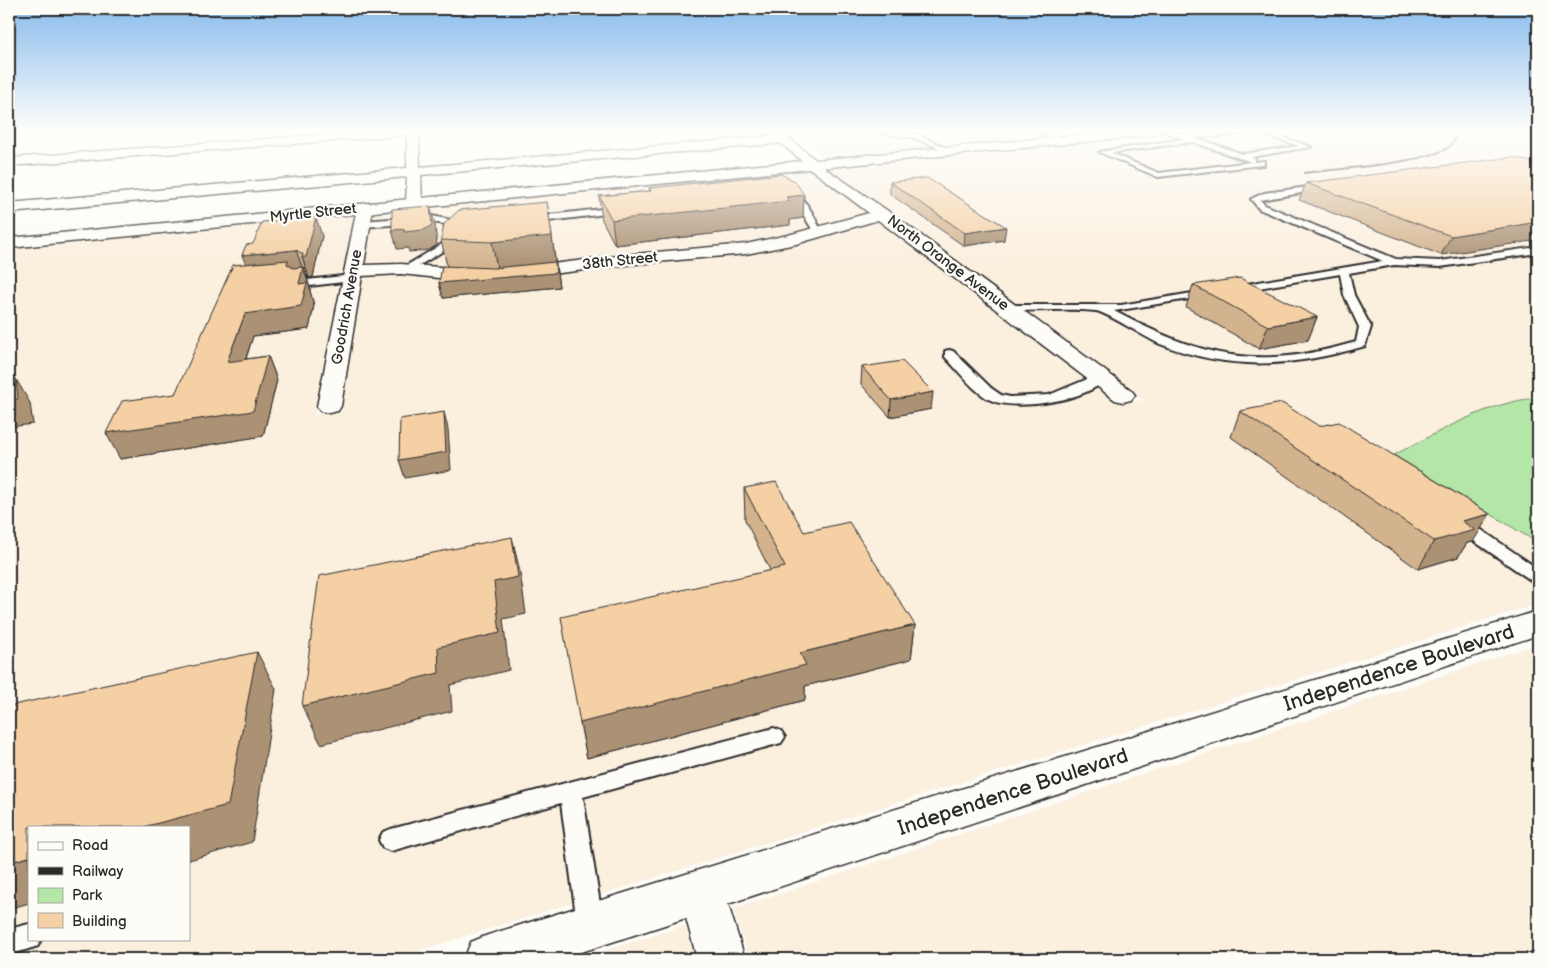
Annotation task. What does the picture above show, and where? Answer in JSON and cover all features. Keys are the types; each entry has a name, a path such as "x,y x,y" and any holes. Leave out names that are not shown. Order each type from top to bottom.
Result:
{"street":[{"path":"9,208 366,176"},
{"path":"413,176 414,203"},
{"name":"Myrtle Street","path":"9,242 275,221 364,216 414,203 689,176"},
{"name":"North Orange Avenue","path":"831,176 1123,395"},
{"name":"38th Street","path":"352,275 406,269 456,275 501,274 746,249 882,214"},
{"name":"Goodrich Avenue","path":"329,406 364,216"},
{"name":"Independence Boulevard","path":"488,959 1538,624"},
{"path":"702,891 721,959"}],"lane":[{"path":"1331,186 1264,195 1255,198 1262,207 1394,262"},
{"path":"781,193 793,195 798,199 818,232"},
{"path":"522,220 628,210"},
{"path":"364,216 432,219 477,226 460,231 450,244 406,269"},
{"path":"1008,308 1120,308 1394,262 1440,264 1538,250"},
{"path":"1101,308 1164,341 1210,356 1262,363 1323,356 1361,344 1365,327 1349,295 1344,271"},
{"path":"294,276 303,275 301,284 352,275"},
{"path":"949,354 996,397 1022,402 1047,399 1087,386 1100,378"},
{"path":"1450,517 1538,576"},
{"path":"391,840 774,736"},
{"path":"571,791 591,927"},
{"path":"9,942 28,937"}],"shaded area":[{"path":"717,176 822,176 1122,404 1143,400 838,176 1538,176 1538,398 1523,399 1395,455 1538,543 1538,604 392,959 9,959 9,246 356,211 314,415 342,411 373,210"},
{"path":"1538,644 1538,959 749,959 733,909"},
{"path":"685,925 694,959 579,959"}],"green space":[{"path":"1538,398 1538,543 1394,455 1445,428 1483,411 1520,400"}],"building":[{"path":"761,176 785,176 795,181 804,195 786,197 790,201 612,220 599,196 651,191 649,188"},
{"path":"1360,176 1538,176 1538,222 1451,236 1306,183"},
{"path":"927,178 1006,227 965,233 890,182"},
{"path":"547,202 552,236 492,242 441,240 444,224 459,210"},
{"path":"430,206 432,225 424,230 404,232 404,229 392,230 392,209"},
{"path":"316,217 306,257 302,257 303,254 296,250 242,255 246,245 253,244 262,222"},
{"path":"288,260 287,264 293,268 303,267 299,284 307,283 301,306 245,314 227,362 268,356 253,411 106,433 122,401 175,394 233,265"},
{"path":"555,262 556,273 439,283 442,266 494,268"},
{"path":"1240,278 1317,317 1268,326 1193,285"},
{"path":"902,361 933,392 891,400 862,367"},
{"path":"16,379 18,399 9,400 9,380"},
{"path":"1282,403 1319,426 1339,422 1490,514 1462,521 1475,530 1434,541 1240,411"},
{"path":"444,412 446,452 399,460 400,419"},
{"path":"776,482 804,532 849,522 915,625 800,653 806,665 580,723 561,617 785,567 744,488"},
{"path":"512,537 518,577 494,582 500,633 438,647 439,673 302,706 319,576"},
{"path":"257,652 228,805 147,826 28,826 28,857 9,862 9,706"}]}
